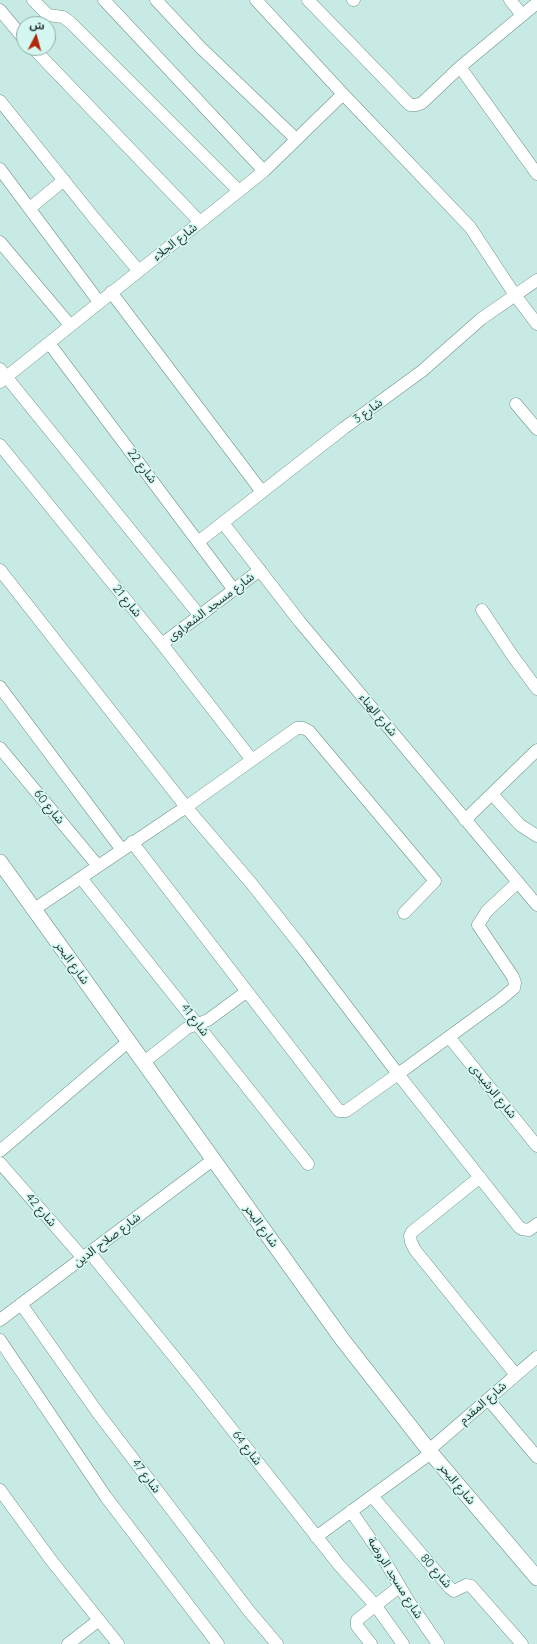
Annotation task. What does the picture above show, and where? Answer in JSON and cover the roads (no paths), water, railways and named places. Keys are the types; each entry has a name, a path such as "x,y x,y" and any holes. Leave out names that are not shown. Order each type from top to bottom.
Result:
{"street":[{"path":"33,0 48,15 63,18 70,22 239,191"},
{"path":"104,0 264,171"},
{"path":"156,0 201,48 296,139"},
{"path":"256,0 470,227 515,295 537,324"},
{"path":"308,0 410,104 416,106 422,103 460,67 537,3"},
{"path":"510,0 522,16"},
{"path":"0,10 16,29"},
{"path":"41,56 200,222"},
{"path":"460,67 537,174"},
{"name":"شارع الجلاء","path":"2,376 49,343 138,270 264,171 343,94"},
{"path":"0,101 138,270"},
{"path":"0,169 99,302"},
{"path":"30,208 64,180"},
{"path":"0,242 70,326"},
{"name":"شارع 3","path":"198,542 344,428 411,380 481,319 537,280"},
{"path":"111,292 262,492"},
{"name":"شارع 22","path":"49,343 234,590"},
{"path":"2,376 200,616"},
{"path":"516,404 537,429"},
{"name":"شارع 21","path":"0,445 162,644 252,760"},
{"name":"شارع الهناء","path":"223,523 300,622 537,905"},
{"path":"0,570 186,807 274,911 398,1074 522,1229 529,1230 537,1224"},
{"name":"شارع مسجد الشعراوى","path":"162,644 260,570"},
{"path":"482,610 537,689"},
{"path":"0,687 122,850"},
{"path":"33,910 186,807 297,728 303,728 309,730 435,881 404,913"},
{"name":"شارع 60","path":"0,748 98,866"},
{"path":"465,820 537,750"},
{"path":"492,794 520,825 537,836"},
{"path":"132,842 339,1111 346,1111 501,1000 512,990 515,985 513,977 478,925 487,911 518,882"},
{"name":"شارع البحر","path":"0,862 342,1339 430,1452 537,1578"},
{"name":"شارع 41","path":"81,878 308,1164"},
{"path":"144,1062 187,1028 208,1020 246,992"},
{"name":"شارع الرشيدى","path":"449,1037 537,1146"},
{"path":"0,1151 129,1040"},
{"name":"شارع صلاح الدين","path":"0,1320 214,1160"},
{"name":"شارع 42","path":"0,1163 86,1255"},
{"path":"480,1177 412,1232 410,1236 411,1242 415,1250 516,1375"},
{"name":"شارع 64","path":"86,1255 193,1380 316,1537 375,1605 404,1644"},
{"name":"شارع 47","path":"21,1304 98,1413 249,1611 277,1644"},
{"path":"0,1340 106,1497 218,1644"},
{"name":"شارع المقدم","path":"316,1537 430,1452 516,1375 535,1362"},
{"path":"488,1399 537,1457"},
{"path":"0,1490 51,1560 118,1644"},
{"name":"شارع 80","path":"372,1496 450,1588 454,1590 466,1585 471,1586 522,1644"},
{"name":"شارع مسجد الروضة","path":"351,1511 382,1556 399,1586 438,1644"},
{"path":"371,1644 358,1626 357,1622 359,1618 399,1586"},
{"path":"68,1644 99,1620"}]}
